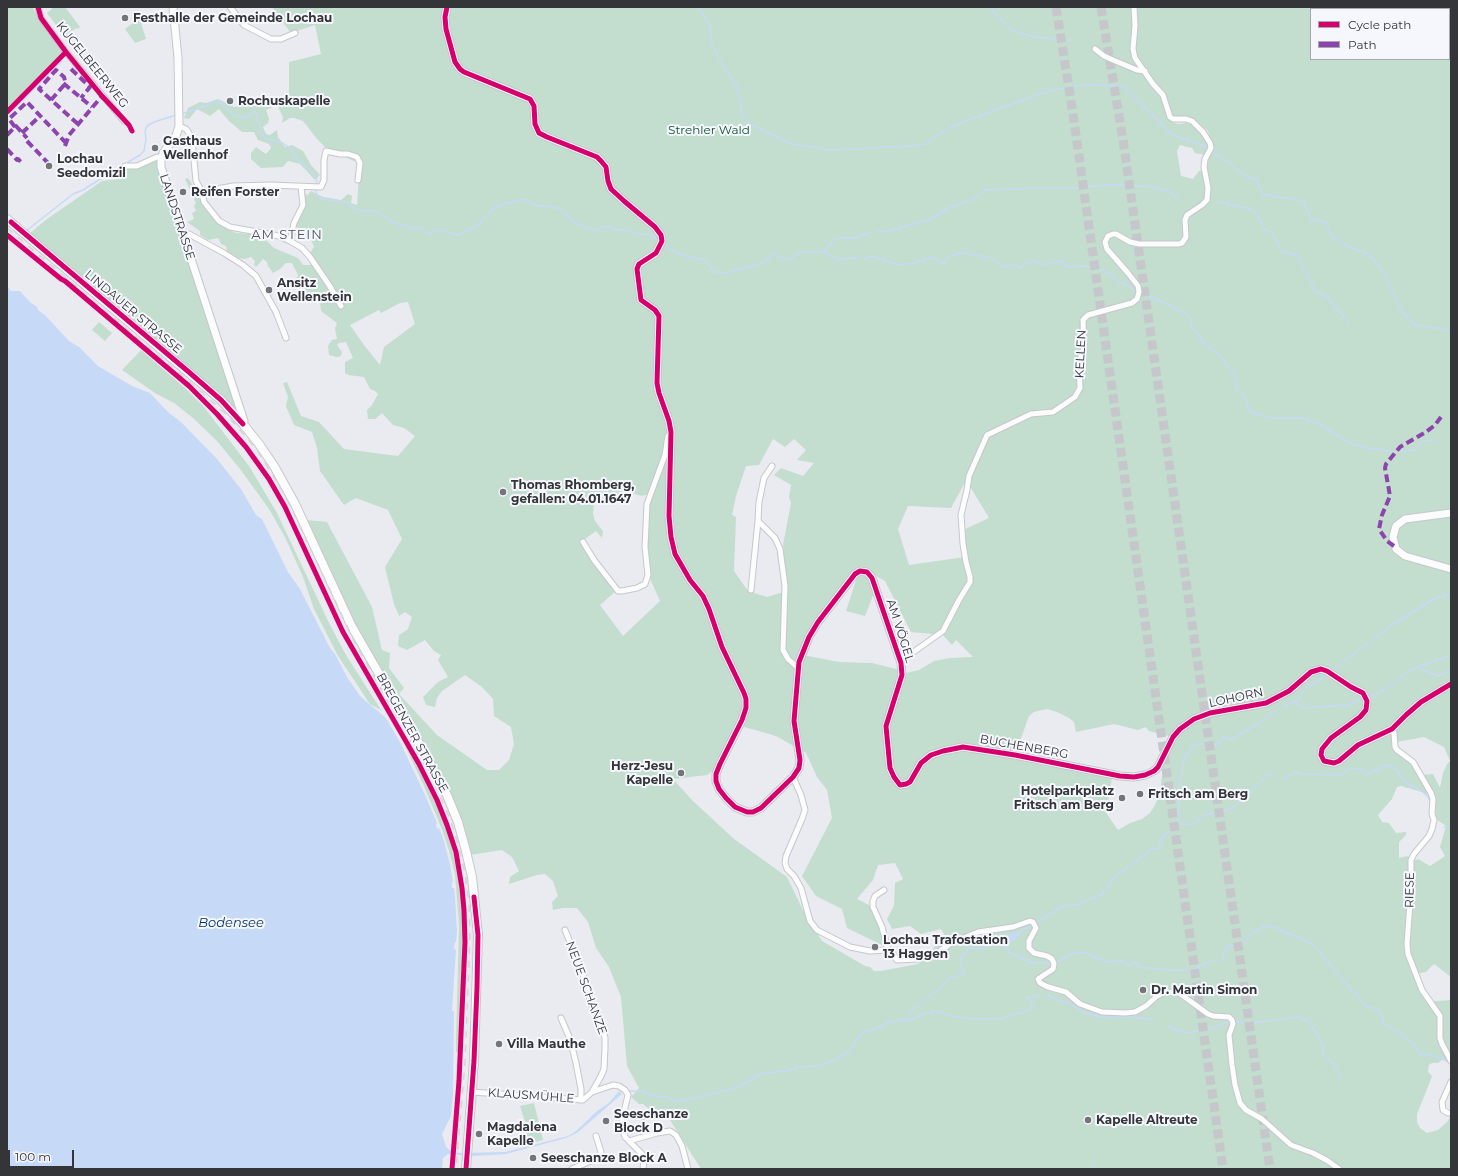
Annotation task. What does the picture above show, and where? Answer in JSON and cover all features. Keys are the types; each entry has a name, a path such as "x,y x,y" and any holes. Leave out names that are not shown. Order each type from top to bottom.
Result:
{"main road":[{"name":"LINDAUER STRASSE","path":"7,219 190,373 221,400 243,424"},
{"name":"BREGENZER STRASSE","path":"243,424 265,451 285,483 351,624 442,785 460,827 472,877 478,935 472,1092 466,1169"}],"street":[{"name":"KUGELBEERWEG","path":"38,7 41,18 66,52 124,121"},
{"name":"LANDSTRASSE","path":"174,7 178,58 179,126 176,136 164,151 161,158 162,172 244,421 243,424"},
{"path":"230,7 244,25 271,39 278,40 295,33"},
{"path":"447,7 445,17 446,30 455,62 460,69 530,100 534,106 535,124 539,133 601,160 606,167 608,181 611,188 660,232 662,240 656,253 639,264 637,268 641,300 655,310 659,316 657,383 671,432 669,516 672,545 674,554 680,564 703,596 722,647 746,699 746,708 742,720 718,768 719,789 738,809 750,812 761,808 793,777 799,768 800,760 794,721 798,668 788,659 783,650 785,586 780,549 775,538 758,521"},
{"path":"1134,7 1134,55 1145,71"},
{"path":"1095,49 1108,58 1137,70 1145,71"},
{"name":"KELLEN","path":"959,600 971,578 966,562 963,544 961,515 969,476 985,438 989,433 1031,414 1053,412 1075,397 1080,388 1079,362 1084,348 1084,320 1088,315 1132,303 1139,295 1139,289 1135,281 1107,249 1105,242 1108,236 1116,234 1130,242 1139,244 1179,244 1186,238 1185,220 1187,214 1202,205 1207,200 1208,188 1204,167 1205,159 1211,148 1210,143 1203,132 1192,121 1186,119 1173,119 1170,117 1163,95 1153,84 1145,71"},
{"path":"179,126 186,129 189,133 193,150 196,181 202,192 205,204 224,224 240,229 272,234 290,241 302,248 331,288 340,306"},
{"path":"202,192 233,186 278,185 316,188 322,186 324,180 324,160 326,151 348,154 357,157 360,163 358,180"},
{"path":"128,166 137,166 157,157 161,158"},
{"path":"290,241 294,223 303,205 301,187"},
{"path":"182,234 189,234 224,253 243,265 256,276 276,312 286,338"},
{"path":"583,542 594,560 618,591 637,588 645,584 648,575 645,547 647,504 664,459 668,436 671,432"},
{"path":"751,590 759,502 764,478 772,466"},
{"path":"1451,513 1412,518 1402,521 1394,529 1393,537 1394,546 1405,556 1451,569"},
{"name":"AM VÖGEL","path":"798,668 801,656 818,622 855,574 860,571 867,572 872,578 900,660 902,675 892,704"},
{"name":"AM VÖGEL","path":"900,660 943,631 959,600"},
{"name":"LOHORN","path":"1173,737 1190,722 1202,715 1266,703 1289,691 1307,675 1318,669 1327,671 1366,697 1367,707 1360,717 1331,738 1321,752 1324,761 1331,763 1339,761 1358,745 1392,729 1421,702 1451,684"},
{"name":"BUCHENBERG","path":"892,704 886,723 886,735 890,768 894,778 900,785 910,782 921,763 931,755 964,747 1015,755 1120,776 1139,776 1149,774 1158,767 1173,737"},
{"name":"RIESE","path":"1392,729 1395,747 1413,762 1431,793 1433,800 1432,814 1434,820 1432,829 1429,836 1411,860 1411,890 1407,944 1408,954 1422,990 1440,1016 1440,1038 1451,1061"},
{"path":"793,777 802,795 805,810 786,856 785,863 787,869 794,876 801,888 810,920 817,930 852,948 874,951 888,950"},
{"path":"884,890 876,895 872,903 882,927 888,950 891,951 899,961 918,959 934,955 950,944 978,932 1013,927 1026,922 1034,924 1035,930 1029,941 1030,948 1034,953 1047,956 1052,959 1054,964 1053,969 1038,979 1048,987 1066,992 1080,1004 1107,1012 1135,1012 1165,992 1178,993 1208,1014 1218,1017 1229,1017 1233,1024 1229,1035 1238,1099 1246,1110 1262,1119 1280,1137 1291,1145 1298,1149 1313,1153 1339,1169"},
{"name":"NEUE SCHANZE","path":"565,930 584,975 589,997 599,1020 604,1038 604,1069 592,1092"},
{"path":"561,1018 570,1039 576,1063 582,1096 580,1100"},
{"path":"1448,1113 1443,1110 1442,1102 1451,1082"},
{"name":"KLAUSMÜHLE","path":"472,1092 580,1100 586,1098 592,1092 613,1085 619,1086 625,1090 628,1098 622,1120 625,1137 642,1154 644,1160 642,1169"},
{"path":"629,1141 670,1131 676,1135 682,1146 688,1169"},
{"path":"572,1169 600,1157 601,1152 596,1136"}],"green space":[{"path":"7,7 32,7 63,52 7,111"},
{"path":"52,7 65,7 80,27 78,29 76,28 65,37 47,13 52,9"},
{"name":"Strehler Wald","path":"273,7 1133,7 1132,56 1139,67 1115,59 1110,61 1145,74 1157,93 1161,94 1172,122 1178,124 1187,123 1201,128 1205,133 1209,144 1209,150 1206,155 1195,153 1192,148 1180,145 1177,151 1181,176 1193,179 1199,171 1207,170 1209,156 1212,153 1212,143 1208,131 1199,124 1179,121 1174,118 1161,91 1154,84 1145,67 1138,60 1135,54 1136,7 1451,7 1451,977 1434,964 1426,972 1415,974 1419,988 1428,1002 1451,1000 1451,1061 1443,1059 1438,1063 1432,1063 1429,1065 1428,1072 1432,1076 1417,1114 1417,1122 1420,1128 1427,1133 1438,1130 1447,1122 1451,1115 1451,1169 701,1169 665,1112 642,1122 641,1117 649,1109 643,1104 639,1104 631,1097 639,1088 627,1066 621,997 609,967 596,948 588,922 577,908 553,910 552,902 558,896 553,881 545,874 509,884 510,877 519,871 512,857 502,850 470,855 459,818 451,798 430,758 371,656 350,615 306,520 327,522 372,607 382,650 390,653 389,668 404,688 399,694 437,735 487,770 499,770 509,760 514,744 511,727 494,716 493,699 482,687 465,675 442,691 437,698 435,707 426,705 423,697 438,682 448,677 438,660 441,655 434,651 425,640 407,650 398,646 399,635 408,629 412,617 405,612 399,616 394,604 385,567 402,539 388,510 356,498 344,505 320,471 317,448 312,432 294,425 286,406 288,397 283,383 287,382 301,416 319,422 344,449 398,456 415,436 404,428 393,425 382,413 375,419 368,419 367,410 372,405 378,394 370,389 364,377 348,375 345,373 345,362 353,358 346,342 339,343 337,345 342,352 341,356 337,357 329,355 328,346 332,340 337,339 335,328 337,323 321,311 320,302 312,292 309,294 303,287 296,288 295,283 298,275 292,263 286,263 273,273 267,262 263,259 256,267 254,265 255,261 251,257 245,259 238,258 227,251 226,246 221,244 218,238 208,240 200,235 200,231 187,222 194,219 192,213 196,211 194,206 196,203 185,179 188,178 196,190 202,204 210,215 224,227 236,233 265,235 265,239 274,248 298,258 303,265 311,265 313,264 309,254 314,247 310,237 295,225 303,210 304,194 308,195 311,191 323,197 341,200 348,194 352,196 351,203 357,205 360,162 354,161 327,149 303,121 290,118 282,123 283,117 277,105 266,110 269,119 268,123 263,127 266,134 270,135 277,130 278,137 285,147 292,145 303,151 311,165 320,175 315,180 300,164 288,161 283,167 261,168 251,159 251,153 256,147 266,154 271,148 269,144 258,140 254,132 242,132 229,121 219,109 210,116 197,109 189,119 184,118 188,108 200,102 206,103 218,99 234,107 261,101 289,98 289,62 321,54 315,25 291,33 274,11","holes":["408,302 415,324 384,347 380,365 350,325 379,310 381,313 400,303","773,439 785,447 794,439 806,450 797,460 814,463 803,476 781,468 774,475 791,485 789,497 791,503 783,545 787,591 767,597 748,591 734,571 736,517 732,515 736,496 746,466 759,465","968,483 989,518 961,531 965,557 909,565 898,529 908,506 951,508 964,484","631,493 642,496 651,493 647,504 645,547 647,572 660,601 623,636 600,605 616,591 581,542 596,531 602,538 603,531 595,521 593,514 594,502 612,501","863,568 868,569 874,575 885,581 911,632 943,635 952,645 956,640 973,657 950,658 934,661 919,670 906,673 872,663 839,662 803,655 806,639 818,618 857,570","690,580 703,596 722,647 736,670 746,695 749,705 741,726 776,736 806,753 817,777 827,790 832,818 802,876 816,896 842,909 847,928 884,946 881,928 871,906 857,899 873,880 878,865 895,863 903,879 895,883 894,906 887,919 892,929 910,926 921,934 941,929 945,936 918,964 874,971 870,967 865,966 822,941 803,910 787,877 734,839 692,800 673,779 707,775 714,770 737,726 744,707 742,693 721,648 707,609","1047,709 1057,712 1074,722 1076,732 1114,724 1138,730 1146,727 1149,731 1173,737 1164,756 1160,793 1150,813 1142,819 1130,823 1118,830 1106,813 1112,777 1015,755 1029,716 1034,712","1424,737 1444,747 1450,761 1443,773 1440,788 1433,774 1421,775 1415,763 1397,747 1396,738 1397,742","1401,786 1429,795 1435,802 1436,819 1446,826 1440,847 1445,856 1430,866 1418,859 1414,861 1407,856 1399,858 1399,842 1406,835 1406,832 1396,833 1389,823 1382,822 1378,815 1392,799 1397,787"]},
{"path":"138,19 141,23 146,39 135,43 125,29"},
{"path":"153,160 157,162 157,171 159,171 214,339 235,405 234,408 29,234 47,219 102,181 119,179 128,168"},
{"path":"99,322 112,333 105,341 92,330"},
{"path":"141,350 185,388 204,407 249,466 277,513 330,625 346,655 381,710 370,704 338,656 314,609 303,577 285,537 269,509 240,469 217,441 193,418 174,403 155,393 122,370"},
{"path":"861,574 868,576 874,593 865,616 846,611 856,580 854,578"},
{"path":"405,746 418,765 435,799 450,839 459,875 463,931 459,1052 456,1052 459,925 455,875 443,832 424,786"},
{"path":"534,1103 543,1140 524,1145 527,1134 522,1123 525,1122 520,1106"}],"water":[{"name":"Bodensee","path":"7,286 11,291 20,291 69,341 79,347 98,366 132,386 150,393 217,459 241,489 256,515 262,519 288,572 300,589 330,648 335,654 347,677 360,696 386,718 401,744 426,797 437,823 437,829 439,828 444,841 450,864 453,882 452,888 454,888 455,896 457,932 454,949 456,950 452,1011 454,1011 453,1095 451,1116 442,1134 446,1147 452,1152 462,1153 505,1152 568,1136 576,1131 597,1111 609,1103 619,1091 622,1094 577,1133 566,1138 506,1154 473,1156 448,1154 443,1158 442,1169 7,1169"},
{"path":"1022,930 1020,935 1013,941 1001,947 998,936 1008,935"}],"waterway":[{"path":"697,7 709,23 712,44 725,69 737,87 743,117 752,125 789,143 829,150 925,144 947,129"},
{"path":"989,7 1010,29 1031,36 1056,40 1071,40"},
{"path":"9,114 62,61"},
{"path":"949,128 1052,90 1084,85 1122,86 1172,135 1207,147"},
{"path":"182,114 213,102 223,104 234,115 244,118 250,116 252,112 255,111 257,121 260,124 261,132 266,139 283,143 290,148 298,160 312,172 317,181 316,192 318,197 322,199 346,202 356,210 367,212 376,211 394,223 412,228 421,228 429,234 439,230 459,235 476,227 495,207 523,199 538,206 548,206 560,209 572,221 588,229 595,230 608,226 614,230 629,230 638,234 648,234 656,239"},
{"path":"26,231 73,194 83,190 108,174 120,175 124,171 128,162 144,151 146,139 145,131 147,126 154,122 176,115"},
{"path":"1215,148 1216,155 1246,176 1257,180 1263,194 1296,199 1304,203 1311,219 1326,222 1332,236 1347,246 1368,254 1381,268 1403,313 1415,325 1451,330"},
{"path":"877,231 885,232 931,219 948,208 972,200 985,190 1076,188 1107,185 1147,186 1169,191 1179,200"},
{"path":"1218,202 1251,209 1261,220 1263,229 1273,233 1281,251 1297,255 1315,291 1328,298 1349,323"},
{"path":"823,252 836,238 857,238 871,232"},
{"path":"665,244 670,250 681,255 704,260 715,272 727,273 764,262 774,254 780,258 790,259 801,252 823,252 839,260 858,257"},
{"path":"865,259 871,256 899,265 914,263 932,257 944,264 948,257 962,252 994,259 1003,267 1014,265 1020,268 1025,264 1034,261 1045,265 1048,263 1064,261 1067,267 1084,266 1099,268 1113,276 1118,283 1124,283 1135,290"},
{"path":"1142,293 1189,316 1192,327 1205,344 1219,355 1235,375 1237,390 1243,394 1250,412 1270,418 1304,418 1321,425 1348,442 1369,449 1376,448 1393,452"},
{"path":"1399,451 1415,450 1422,441 1436,440"},
{"path":"1334,669 1393,624 1436,598 1451,594"},
{"path":"1368,697 1381,692 1410,670 1451,656"},
{"path":"1420,667 1422,670 1439,676 1451,669"},
{"path":"1295,702 1305,688 1323,677"},
{"path":"1284,706 1295,702 1303,708 1347,705 1364,698"},
{"path":"1036,923 1063,906 1078,904 1101,895 1116,876 1152,849 1159,848 1161,837 1172,830 1177,822 1179,805 1178,789 1185,756 1196,744 1219,744 1223,737 1230,740 1258,724 1277,710"},
{"path":"1284,778 1296,772 1301,774 1342,775 1350,768 1360,769 1367,774 1387,765 1396,769 1405,782 1423,792 1431,802"},
{"path":"1177,822 1192,825 1204,815 1227,810 1235,806 1269,774 1273,773"},
{"path":"1444,827 1451,827"},
{"path":"1022,930 1033,925"},
{"path":"1219,962 1222,960 1227,946 1245,942 1253,932 1265,926 1277,928 1312,944 1366,1006 1379,1010 1384,1023 1413,1043 1420,1054 1435,1056 1449,1062"},
{"path":"627,1091 641,1091 654,1096 668,1097 676,1102 728,1090 740,1086 763,1073 787,1071 799,1067 819,1066 835,1060 849,1051 862,1033 889,1022 903,1020 950,978 964,974 960,959 969,948 980,949 999,943"},
{"path":"1004,944 1009,952 1032,963 1051,963"},
{"path":"1057,962 1072,954 1084,952 1107,962 1123,961 1128,966 1136,962 1139,967 1169,970 1192,970 1214,961"},
{"path":"903,1020 908,1021 923,1014 935,1011 947,1015 972,1019 999,1019 1029,1010 1033,1003 1027,998 1038,995"},
{"path":"1046,995 1069,1004 1085,1013 1103,1017 1130,1017 1153,1020"},
{"path":"1235,1021 1246,1024 1298,1017 1309,1021 1323,1045 1322,1054 1333,1063 1341,1077"},
{"path":"1169,1026 1178,1031 1189,1033 1216,1027 1229,1021"},
{"path":"1092,1166 1095,1163"}],"tunnel":[{"path":"1056,7 1073,114 1223,1169"},
{"path":"1101,7 1123,140 1270,1169"}],"railway":[{"path":"7,228 205,395 227,415 257,450 286,497 356,645 434,782 451,821 459,848 465,873 469,903 470,935 465,1063 456,1169"}],"marked path":[{"path":"71,69 90,87 81,98"},
{"path":"78,124 39,89 56,70 64,77 65,81 63,83 92,107"},
{"path":"51,100 65,84"},
{"path":"65,146 69,135 102,96"},
{"path":"15,127 9,119 27,102 66,143"},
{"path":"22,133 40,116"},
{"path":"7,135 16,126 27,138"},
{"path":"27,141 48,163"},
{"path":"7,149 17,160 18,159 21,162"},
{"path":"1394,546 1387,541 1379,529 1382,515 1390,496 1385,468 1386,464 1400,447 1426,432 1435,425 1441,417"}],"cycle path":[{"path":"38,7 41,18 66,52 102,96 129,125 132,131"},
{"path":"447,7 445,17 446,29 455,62 460,69 530,99 534,106 535,124 539,133 597,157 606,167 611,189 655,227 661,235 662,241 656,253 639,264 637,269 641,300 655,310 659,316 657,383 671,432 669,516 671,537 675,554 690,580 703,596 722,647 746,699 746,708 742,720 716,774 716,781 719,789 735,807 747,812 753,812 761,808 793,777 799,768 800,760 794,721 799,662 809,637 818,622 855,574 860,571 867,572 872,578 901,663 902,675 886,726 890,768 900,785 910,782 921,763 931,755 963,747 1015,755 1120,776 1134,777 1145,775 1154,771 1158,767 1173,737 1180,729 1194,719 1210,713 1266,703 1289,691 1311,672 1321,669 1327,671 1363,693 1367,701 1366,710 1360,717 1331,738 1322,749 1321,755 1324,761 1334,763 1339,761 1358,745 1392,729 1421,702 1451,684"},
{"path":"7,112 66,52"},
{"path":"11,222 190,373 221,400 243,424"},
{"path":"7,235 65,281 189,386 217,414 246,447 269,479 285,507 343,632 419,764 437,800 456,852 464,910 465,942 459,1081 452,1169"},
{"path":"466,1169 474,1061 477,988 478,935 474,897"}],"place":[{"name":"Festhalle der Gemeinde Lochau","path":"125,18"},
{"name":"Rochuskapelle","path":"230,101"},
{"name":"Gasthaus Wellenhof","path":"155,148"},
{"name":"Lochau Seedomizil","path":"49,166"},
{"name":"Reifen Forster","path":"183,192"},
{"name":"Ansitz Wellenstein","path":"269,290"},
{"name":"Thomas Rhomberg, gefallen: 04.01.1647","path":"503,492"},
{"name":"Herz-Jesu Kapelle","path":"681,773"},
{"name":"Fritsch am Berg","path":"1140,794"},
{"name":"Hotelparkplatz Fritsch am Berg","path":"1122,798"},
{"name":"Lochau Trafostation 13 Haggen","path":"875,947"},
{"name":"Dr. Martin Simon","path":"1143,990"},
{"name":"Villa Mauthe","path":"499,1044"},
{"name":"Kapelle Altreute","path":"1088,1120"},
{"name":"Seeschanze Block D","path":"606,1121"},
{"name":"Magdalena Kapelle","path":"479,1134"},
{"name":"Seeschanze Block A","path":"533,1158"}],"district":[{"name":"AM STEIN","path":"287,235"}]}
